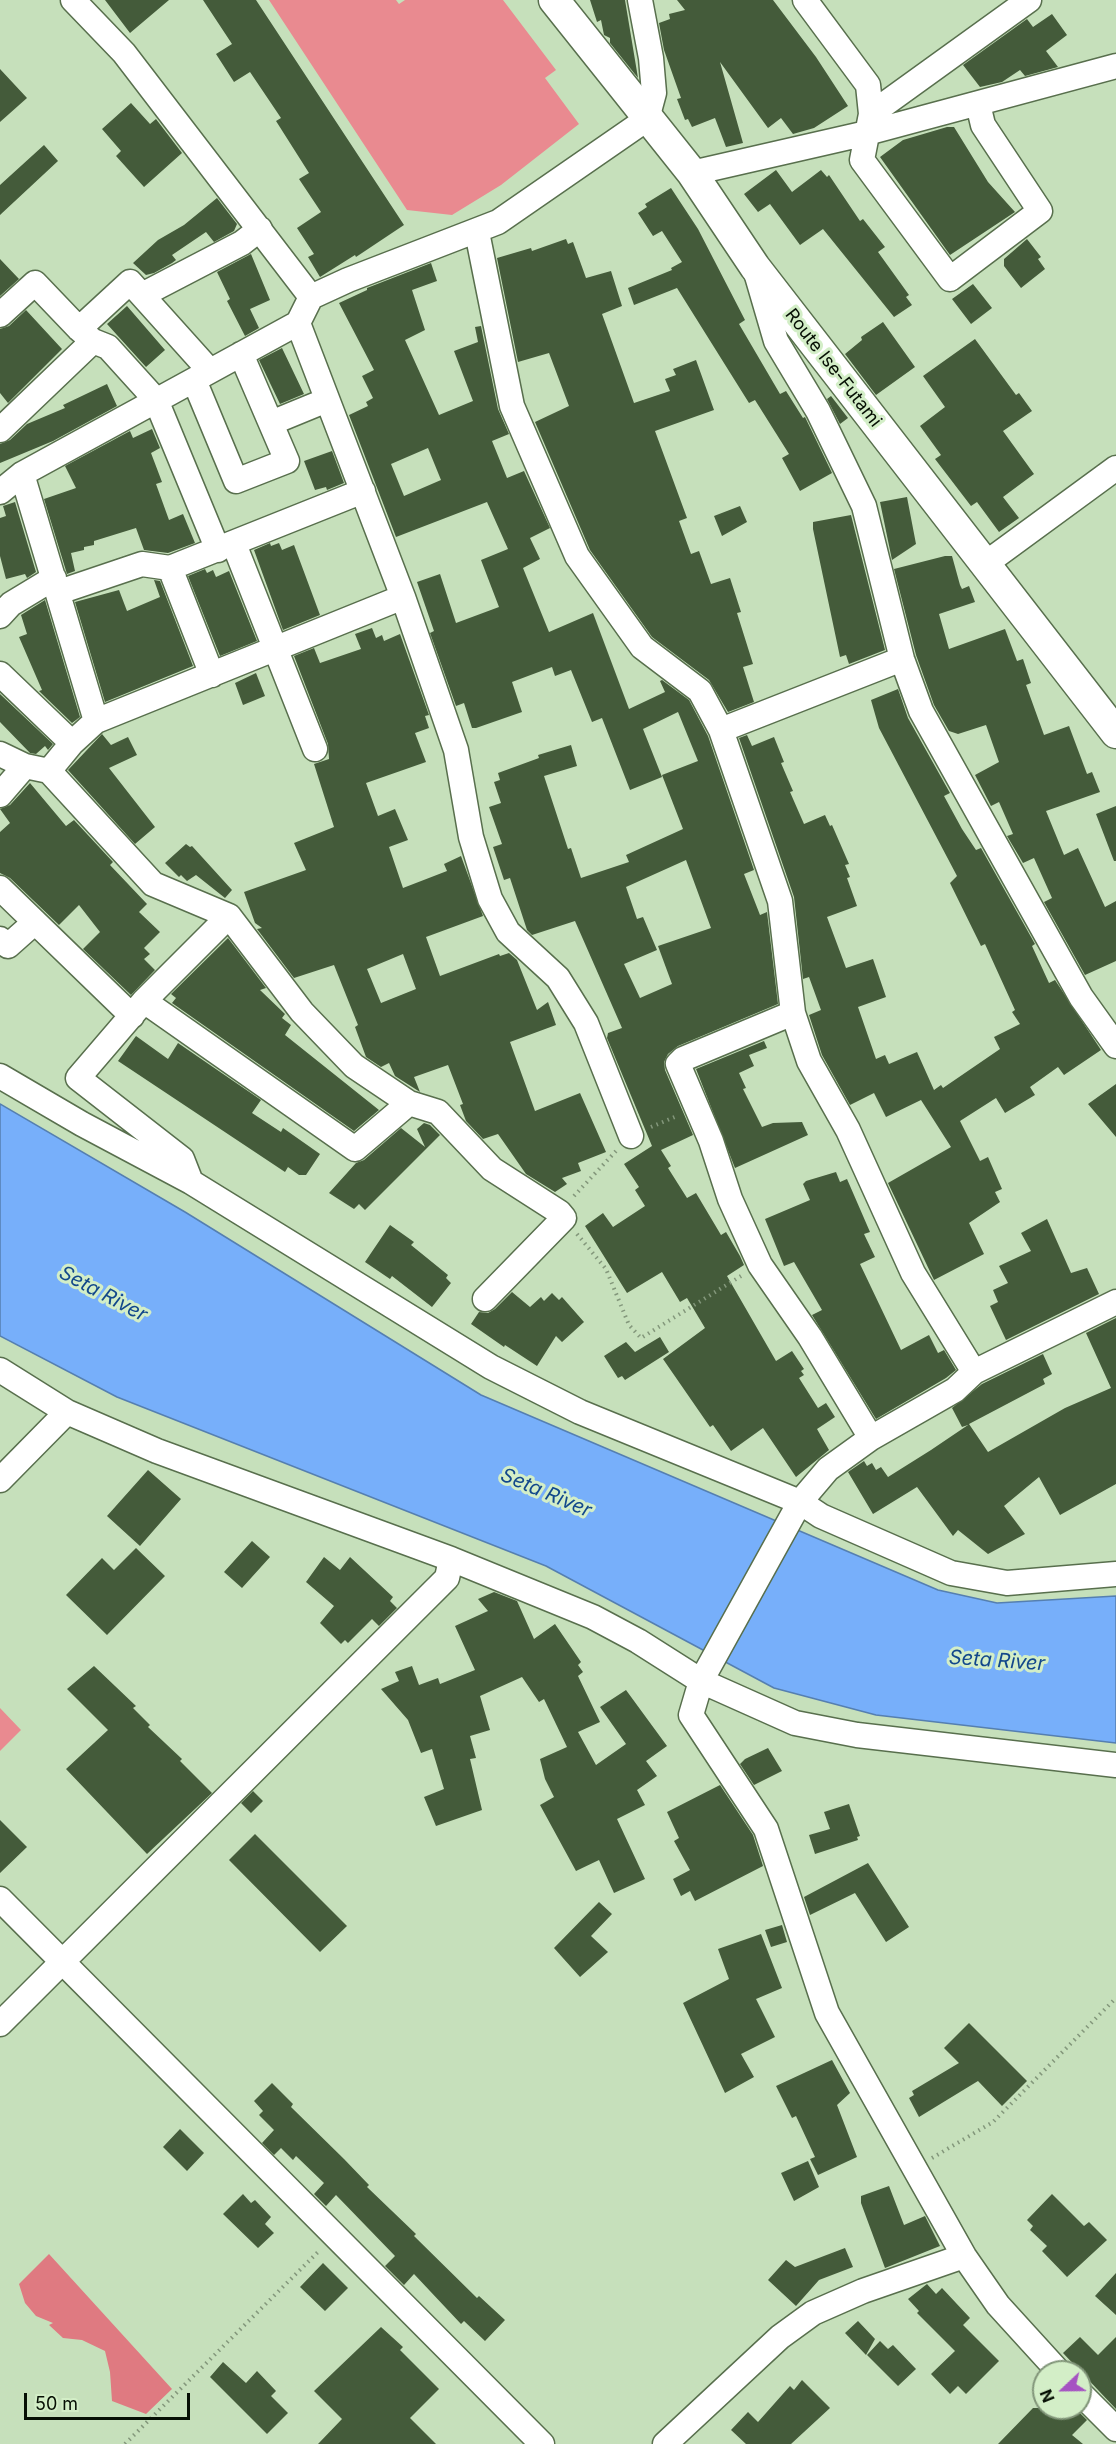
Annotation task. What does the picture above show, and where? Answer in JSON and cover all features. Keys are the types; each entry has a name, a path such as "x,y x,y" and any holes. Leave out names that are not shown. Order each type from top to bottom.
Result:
{"main road":[{"name":"Route Ise-Futami","path":"554,0 647,119 692,172 755,267 1116,733"}],"street":[{"path":"73,0 124,53 310,297"},
{"path":"0,492 22,474 298,323 310,297 348,280 477,232 523,206 647,119 654,93 651,57 640,0"},
{"path":"806,0 868,86 869,124 862,160 950,279 1040,211 983,125 978,104"},
{"path":"869,124 1029,0"},
{"path":"692,172 869,124 978,104 1116,66"},
{"path":"144,294 242,243 260,229"},
{"path":"477,232 512,406 577,556 642,647 700,691 721,730 780,901 793,1013 809,1061 848,1130 913,1273 975,1372"},
{"path":"755,267 776,341 818,411 864,506 902,659 927,721 1081,997 1116,1046"},
{"path":"0,430 86,335 130,282 144,294 202,376 236,481 287,461 241,354"},
{"path":"0,315 35,283 86,335 108,347 156,400 274,648 315,749"},
{"path":"298,323 403,597 456,750 471,837 490,899 508,932 558,978 575,1005 585,1023 631,1136"},
{"path":"271,423 327,400"},
{"path":"985,564 1116,468"},
{"path":"22,474 96,721"},
{"path":"0,616 11,604 57,585 142,564 170,568 363,491"},
{"path":"170,568 212,675"},
{"path":"0,795 72,743 96,721 403,597"},
{"path":"721,730 902,659"},
{"path":"0,674 72,743"},
{"path":"0,754 37,768 153,884 229,916 302,1012 354,1066 409,1103 438,1112 492,1169 559,1212 564,1218 484,1299"},
{"path":"0,888 35,922 138,1009 355,1149 409,1103"},
{"path":"191,1182 182,1159 78,1078 138,1009 229,916"},
{"path":"0,939 8,946 35,922"},
{"path":"793,1013 683,1059 678,1064 711,1141 730,1199 760,1265 810,1337 871,1438"},
{"path":"0,1076 82,1124 191,1182 491,1367 580,1412 800,1502 821,1515 928,1563 968,1578 1007,1583 1116,1574"},
{"path":"1048,2360 998,2305 963,2256 915,2166 827,2013 766,1829 691,1715 703,1678 800,1502 828,1469 871,1438 955,1390 975,1372 1116,1302"},
{"path":"0,1370 67,1412 157,1451 451,1559 593,1617 703,1678 795,1723 857,1735 1116,1765"},
{"path":"0,1480 67,1412"},
{"path":"0,2024 64,1963 447,1578 451,1559"},
{"path":"0,1899 542,2444"},
{"path":"665,2444 780,2337 813,2313 863,2291 963,2256"},
{"path":"1092,2405 1116,2429"}],"path":[{"path":"564,1218 606,1269 629,1325 641,1338 760,1265"},
{"path":"915,2166 966,2140 993,2122 1116,1998"},
{"path":"125,2444 335,2235"}],"shaded area":[{"path":"269,0 396,0 399,4 405,0 503,0 556,70 545,78 579,124 501,185 452,215 407,210"},
{"path":"0,1708 21,1730 0,1751"},
{"path":"49,2254 172,2389 146,2414 112,2401 110,2372 105,2351 82,2340 63,2338 49,2325 53,2323 36,2316 25,2303 19,2284"}],"water":[{"name":"Seta River","path":"0,1104 185,1212 481,1395 938,1590 997,1603 1116,1596 1116,1743 876,1715 774,1688 546,1566 117,1397 0,1336"}],"building":[{"path":"105,0 169,0 130,33"},
{"path":"203,0 256,0 404,225 356,257 355,255 320,277 308,257 314,254 297,228 321,212 299,179 309,173 276,121 281,118 250,72 234,82 216,54 232,44"},
{"path":"590,0 625,0 638,78 610,43 610,38 604,35 601,20 597,22"},
{"path":"677,0 773,0 816,57 848,106 814,128 793,134 781,118 768,128 720,62 743,143 726,147 715,118 692,127 688,119 685,120 677,99 681,98 664,50 659,23 670,19 669,14 685,10"},
{"path":"1052,14 1067,35 1046,51 1058,67 1025,76 1020,70 1002,82 980,87 963,65 1027,19 1033,27"},
{"path":"0,69 27,98 0,122"},
{"path":"131,103 150,124 156,119 182,153 144,187 116,156 121,151 102,129"},
{"path":"954,127 988,182 1015,212 950,255 880,157 903,140"},
{"path":"44,145 58,161 0,215 0,185"},
{"path":"776,170 792,192 821,170 827,177 829,175 860,221 863,219 885,247 878,252 909,295 906,297 912,305 894,317 823,229 800,245 770,204 758,212 744,194"},
{"path":"671,188 698,229 745,320 739,324 780,394 786,391 803,418 805,417 832,473 800,491 782,458 789,454 755,400 749,403 677,288 634,305 628,288 672,270 671,268 682,262 662,231 653,236 638,213 647,207 645,204"},
{"path":"217,198 237,224 234,231 214,242 206,232 172,255 176,260 154,273 146,275 133,263 158,240 184,225"},
{"path":"566,239 568,244 573,242 586,278 611,271 622,306 602,314 634,403 670,391 665,379 676,375 673,369 696,360 714,410 655,431 687,518 679,521 691,554 699,551 711,584 730,578 741,612 737,613 753,664 743,667 754,702 728,712 709,680 652,637 590,550 535,422 569,406 549,353 518,362 497,258 531,248 532,251"},
{"path":"1027,239 1041,257 1038,259 1045,269 1021,288 1004,266 1004,259"},
{"path":"251,254 270,300 250,309 259,328 245,336 227,301 230,299 217,272"},
{"path":"0,259 19,279 0,296"},
{"path":"431,263 437,281 412,290 425,330 405,340 439,415 473,401 454,351 478,342 475,327 481,326 498,409 509,434 492,441 507,478 524,471 550,528 530,538 540,559 523,568 549,632 593,613 629,709 665,692 660,681 662,680 689,700 708,736 754,870 744,874 760,915 767,912 778,1004 678,1046 668,1054 664,1062 665,1070 693,1135 661,1150 671,1166 668,1168 687,1198 696,1193 721,1235 726,1232 740,1256 744,1265 727,1276 776,1361 792,1351 804,1369 801,1371 804,1375 799,1378 818,1408 826,1403 835,1417 817,1429 829,1450 796,1477 763,1428 731,1451 713,1425 710,1427 663,1359 705,1328 687,1298 680,1302 662,1272 627,1293 585,1226 603,1213 613,1227 645,1206 635,1190 639,1187 624,1164 652,1146 607,1038 608,1033 622,1028 575,921 532,935 527,930 510,878 504,880 493,847 502,844 489,807 501,803 494,782 500,780 498,773 539,758 538,755 571,745 577,766 544,776 568,849 571,848 581,878 629,862 626,855 683,829 662,775 698,761 678,712 643,729 662,777 630,790 602,718 592,722 571,670 555,676 552,667 512,682 522,712 476,728 472,728 464,703 456,706 430,633 434,631 417,582 440,574 456,623 499,607 481,560 508,549 487,502 396,537 349,415 368,406 366,402 373,398 362,376 374,370 339,303 367,288","holes":["428,448 441,480 404,496 391,464","686,860 711,928 658,946 672,984 640,998 624,964 657,950 643,917 637,919 626,887"]},
{"path":"973,284 992,308 971,324 952,299"},
{"path":"127,306 165,350 146,367 107,324"},
{"path":"26,310 62,349 8,403 0,393 0,329 9,326"},
{"path":"883,322 915,367 876,395 845,354 862,340 861,337"},
{"path":"975,339 1016,395 1019,393 1032,411 1003,431 1034,474 1003,497 1019,518 999,532 977,502 971,506 935,459 941,455 920,426 945,407 923,376"},
{"path":"282,348 304,394 280,404 259,360"},
{"path":"107,384 117,406 53,441 0,463 0,444 10,440 27,424 65,408 63,405"},
{"path":"831,396 848,418 840,424 827,399"},
{"path":"152,429 160,448 151,453 162,482 156,484 169,520 183,514 195,543 168,553 144,550 136,528 94,541 94,545 71,553 75,571 67,574 44,499 76,488 65,466 130,431 133,438"},
{"path":"332,451 344,483 327,490 326,487 315,490 304,461"},
{"path":"907,497 916,544 892,560 880,502"},
{"path":"15,502 36,572 27,578 25,574 6,579 0,556 0,518 6,516 3,506"},
{"path":"740,506 747,522 722,536 714,516"},
{"path":"851,515 885,650 849,664 846,655 840,657 813,522"},
{"path":"270,543 271,546 279,543 282,550 294,545 320,615 283,630 254,550"},
{"path":"952,556 962,589 969,586 975,602 939,614 949,649 1005,629 1017,661 1023,659 1031,683 1026,685 1044,735 1069,726 1087,774 1092,772 1100,792 1046,811 1064,855 1078,848 1105,907 1116,901 1116,961 1085,975 1044,902 1052,898 1034,858 1023,863 1007,836 1013,834 999,802 991,806 975,775 999,762 986,725 958,734 949,731 934,705 916,655 894,569"},
{"path":"205,569 207,573 213,570 216,577 229,571 257,641 220,656 188,576"},
{"path":"154,580 160,581 193,666 105,702 75,602 119,590 127,611 160,597"},
{"path":"45,600 80,717 72,723 39,691 42,690 19,637 27,634 21,615"},
{"path":"372,628 376,638 382,635 384,641 400,634 429,715 425,716 429,728 415,733 426,762 366,783 378,816 395,809 408,840 389,847 403,888 447,871 444,864 461,856 483,916 426,937 440,976 499,954 500,956 509,953 517,960 537,1010 548,1002 556,1025 510,1042 535,1111 580,1093 606,1152 578,1163 581,1171 562,1178 567,1184 555,1192 526,1174 498,1134 483,1139 466,1121 460,1105 463,1104 448,1065 414,1077 420,1092 395,1076 389,1063 381,1067 366,1057 355,1027 358,1025 334,965 294,978 257,929 262,928 255,923 244,892 306,870 294,843 334,827 314,764 329,759 328,744 294,656 314,648 320,663 361,649 355,634","holes":["403,954 416,989 381,1003 367,969"]},
{"path":"256,673 265,696 243,705 235,683"},
{"path":"898,689 908,718 950,793 944,796 962,829 976,850 981,848 1035,944 1032,946 1049,983 1055,980 1101,1050 1064,1075 1058,1067 1030,1087 1035,1095 1005,1113 996,1098 960,1121 980,1161 988,1157 1002,1189 995,1192 1000,1202 969,1223 984,1254 934,1280 888,1183 951,1147 921,1100 886,1117 874,1093 850,1105 822,1055 809,1015 821,1010 809,977 803,979 794,897 739,738 747,735 752,746 774,737 784,762 781,763 793,791 790,792 804,824 825,815 830,826 832,825 849,864 845,865 850,877 847,878 857,906 827,917 846,968 873,959 886,997 858,1007 876,1059 885,1055 889,1064 917,1052 934,1090 941,1085 943,1088 1000,1049 994,1037 1020,1024 1012,1012 1015,1010 985,944 981,946 950,883 957,876 879,728 871,700"},
{"path":"0,694 53,744 48,750 45,746 36,754 30,753 0,722"},
{"path":"102,734 111,745 128,737 137,755 109,768 155,827 135,844 68,770"},
{"path":"30,783 66,826 74,820 113,862 110,865 147,904 139,912 160,932 144,948 150,954 144,959 155,970 131,995 83,949 100,932 79,905 59,925 10,878 0,873 0,832 10,823 0,809 10,805"},
{"path":"1116,806 1116,861 1114,861 1096,814"},
{"path":"186,844 192,846 232,890 225,898 196,875 187,881 181,875 179,877 165,863"},
{"path":"228,938 266,988 260,990 285,1014 282,1018 291,1025 285,1035 379,1110 354,1131 172,1003 176,998 171,994"},
{"path":"136,1036 168,1059 178,1043 261,1100 252,1113 281,1132 283,1128 320,1154 306,1175 299,1175 288,1167 285,1172 118,1061"},
{"path":"764,1041 767,1048 749,1055 754,1066 739,1073 746,1088 743,1089 762,1127 773,1123 802,1122 808,1135 735,1168 696,1069"},
{"path":"1116,1084 1116,1137 1088,1104"},
{"path":"424,1123 430,1125 440,1135 365,1210 359,1204 354,1209 329,1193 356,1163 364,1160 401,1128 425,1147 417,1129"},
{"path":"836,1172 840,1182 847,1179 870,1232 864,1234 875,1257 860,1264 901,1350 929,1335 938,1353 944,1350 956,1370 876,1419 812,1315 822,1310 794,1262 784,1266 765,1219 810,1200 803,1184 806,1181"},
{"path":"1047,1219 1071,1273 1087,1268 1099,1294 1006,1340 990,1306 998,1302 993,1290 1008,1283 999,1266 1031,1251 1021,1233"},
{"path":"390,1225 414,1242 411,1245 448,1275 446,1278 451,1283 432,1307 392,1276 390,1279 365,1262"},
{"path":"512,1292 530,1307 541,1297 544,1301 552,1293 559,1300 562,1297 584,1322 562,1342 556,1336 537,1366 471,1324 479,1312 488,1313 495,1309"},
{"path":"1116,1318 1116,1484 1060,1515 1039,1477 1004,1506 1025,1534 988,1554 958,1530 953,1536 917,1487 873,1514 848,1472 864,1461 867,1466 872,1463 876,1470 881,1467 888,1477 931,1450 968,1425 962,1427 952,1408 982,1384 1043,1354 1052,1374 1043,1379 1045,1384 969,1424 988,1452 1065,1408 1111,1388 1086,1333"},
{"path":"660,1337 669,1352 625,1380 622,1376 618,1378 604,1356 626,1342 635,1352"},
{"path":"148,1470 181,1499 140,1546 107,1516"},
{"path":"252,1541 270,1557 242,1588 224,1572"},
{"path":"136,1548 165,1576 107,1635 66,1595 102,1558 114,1570"},
{"path":"324,1557 340,1570 350,1557 393,1597 390,1601 397,1608 379,1626 372,1619 348,1643 345,1640 341,1644 320,1623 334,1606 306,1582"},
{"path":"494,1592 517,1601 534,1639 555,1624 581,1662 578,1665 583,1672 578,1676 600,1722 578,1732 596,1765 626,1744 600,1707 626,1690 667,1746 646,1761 657,1776 637,1790 645,1805 617,1819 645,1879 614,1893 599,1860 576,1871 540,1805 554,1797 545,1779 540,1759 567,1747 544,1699 539,1702 522,1677 480,1696 490,1730 470,1736 476,1758 470,1759 482,1810 436,1826 424,1797 444,1789 432,1749 421,1753 408,1720 381,1689 399,1681 395,1672 412,1666 419,1685 438,1678 440,1684 475,1670 455,1626 488,1611 478,1599"},
{"path":"94,1666 136,1706 133,1708 150,1725 148,1727 182,1759 180,1761 212,1793 147,1854 66,1769 108,1730 67,1689"},
{"path":"768,1748 782,1771 754,1785 740,1764 745,1759"},
{"path":"720,1785 753,1835 763,1866 695,1901 690,1891 681,1896 673,1879 690,1870 674,1841 679,1838 667,1812"},
{"path":"253,1791 263,1801 251,1813 241,1803"},
{"path":"849,1804 860,1836 857,1837 858,1840 815,1854 809,1835 830,1829 824,1812"},
{"path":"0,1820 27,1847 0,1873"},
{"path":"255,1834 347,1926 320,1952 229,1860"},
{"path":"868,1863 909,1927 886,1942 855,1893 810,1915 804,1897"},
{"path":"599,1902 612,1914 591,1936 608,1952 580,1977 554,1948"},
{"path":"782,1925 787,1942 771,1947 765,1930"},
{"path":"761,1934 782,1988 756,1999 775,2037 741,2054 754,2077 725,2093 683,2003 729,1979 718,1949"},
{"path":"969,2023 1027,2081 1002,2106 978,2081 919,2117 909,2098 914,2095 912,2091 959,2063 944,2048"},
{"path":"832,2060 850,2093 837,2105 857,2157 818,2175 810,2159 815,2157 796,2116 792,2118 776,2086"},
{"path":"272,2083 293,2104 291,2107 369,2185 367,2187 416,2234 414,2236 477,2298 479,2296 505,2320 485,2341 464,2321 461,2324 414,2274 404,2285 385,2266 395,2256 336,2195 326,2206 314,2194 324,2183 296,2156 293,2160 281,2148 274,2155 262,2143 274,2130 259,2115 263,2111 254,2101"},
{"path":"180,2129 204,2153 187,2171 163,2147"},
{"path":"808,2161 819,2187 794,2201 781,2173"},
{"path":"889,2186 904,2225 925,2216 940,2246 885,2268 861,2203 861,2196"},
{"path":"243,2194 251,2203 255,2200 271,2217 265,2224 274,2233 258,2248 223,2214"},
{"path":"1052,2194 1084,2226 1089,2222 1107,2240 1067,2277 1042,2251 1047,2246 1030,2230 1033,2226 1027,2220"},
{"path":"845,2248 853,2267 819,2280 796,2306 768,2280 786,2260 795,2267"},
{"path":"323,2263 348,2288 325,2311 300,2287"},
{"path":"1116,2273 1116,2315 1095,2296"},
{"path":"927,2284 936,2294 942,2288 970,2318 963,2325 999,2361 966,2394 958,2386 950,2394 931,2374 955,2351 917,2313 919,2311 908,2299"},
{"path":"858,2321 875,2339 866,2355 845,2333"},
{"path":"381,2327 403,2347 400,2350 439,2389 410,2418 436,2444 318,2444 342,2419 314,2391"},
{"path":"1080,2337 1098,2355 1116,2337 1116,2409 1092,2384 1092,2360 1070,2360 1063,2353"},
{"path":"880,2341 888,2349 893,2345 916,2369 898,2386 867,2355"},
{"path":"223,2362 246,2383 257,2371 276,2391 271,2396 288,2413 267,2434 210,2377"},
{"path":"802,2380 830,2408 791,2444 746,2444 731,2430 748,2412 758,2422 790,2386 794,2390"},
{"path":"1032,2409 1032,2420 1087,2420 1072,2435 1083,2444 998,2444"}]}
